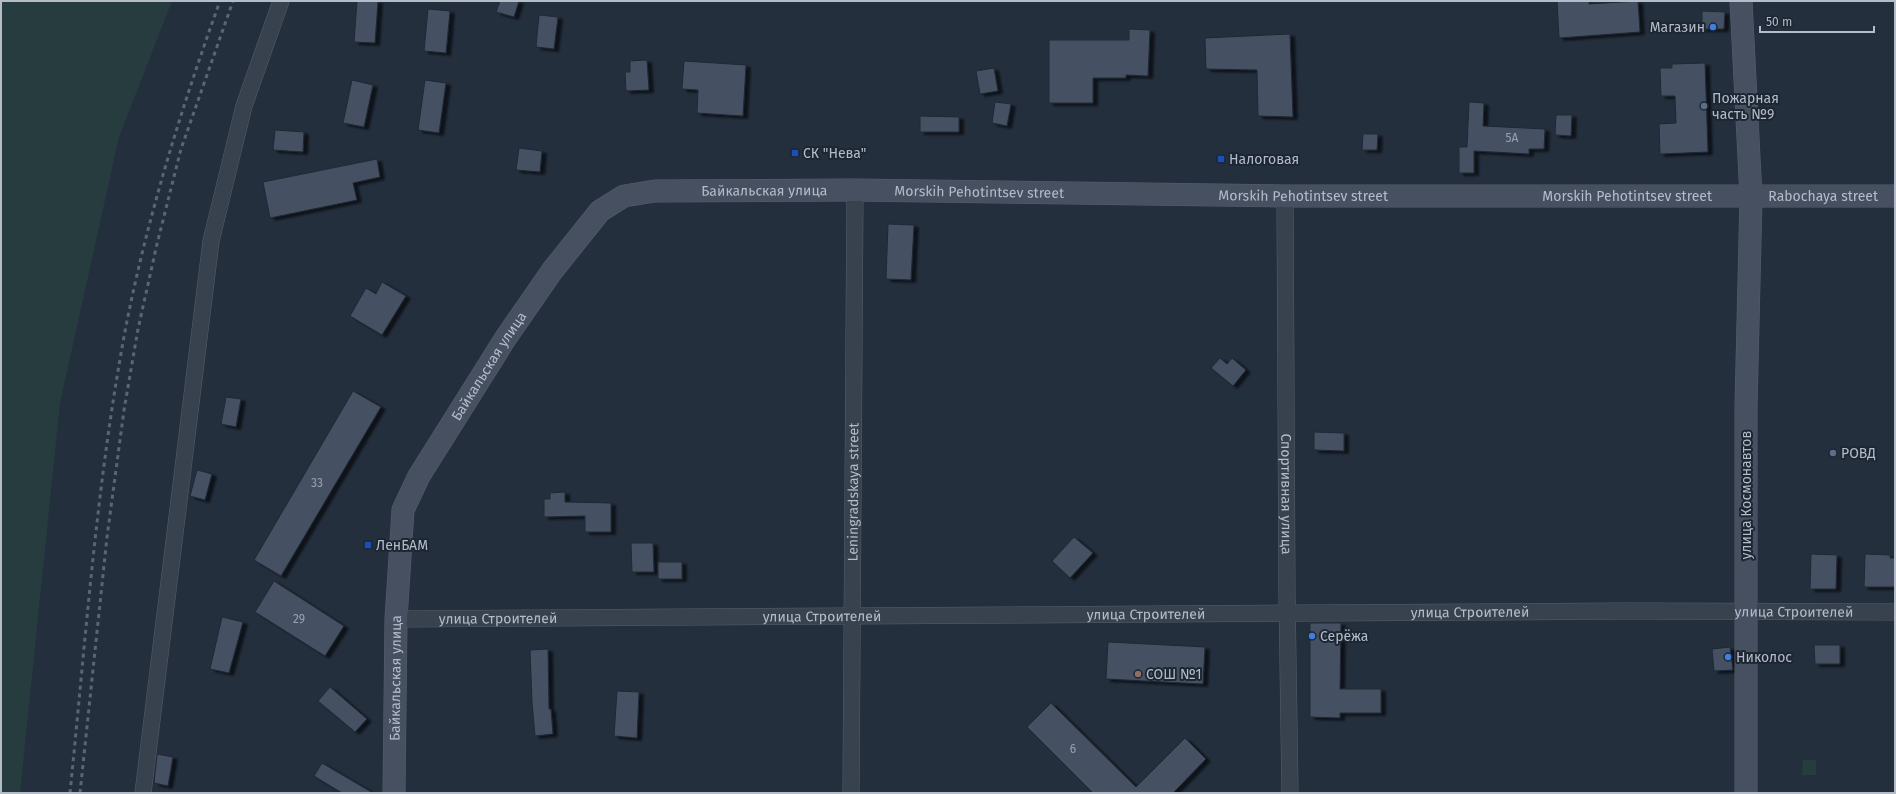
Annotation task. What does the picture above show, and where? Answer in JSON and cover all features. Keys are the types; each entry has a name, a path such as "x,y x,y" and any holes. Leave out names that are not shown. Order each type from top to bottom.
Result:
{"street":[{"path":"143,793 211,241 244,106 281,1"},
{"name":"улица Космонавтов","path":"1741,1 1751,197 1746,406 1746,793"},
{"name":"Morskih Pehotintsev street","path":"855,190 1286,196 1751,197"},
{"name":"Leningradskaya street","path":"851,793 855,190"},
{"name":"Байкальская улица","path":"394,793 396,619 403,510 416,483 505,339 552,271 600,211 624,196 655,191 855,190"},
{"name":"Спортивная улица","path":"1286,196 1287,613 1290,793"},
{"name":"Rabochaya street","path":"1751,197 1895,196"},
{"name":"улица Строителей","path":"396,619 1618,611 1895,612"}],"green space":[{"path":"1,1 172,1 119,137 60,403 20,793 1,793"},
{"path":"1803,760 1816,760 1816,775 1802,775"}],"building":[{"path":"357,1 378,1 375,43 354,42"},
{"path":"500,1 519,1 514,17 496,12"},
{"path":"1557,1 1589,1 1589,4 1638,1 1640,32 1559,38"},
{"path":"428,9 450,11 446,53 424,51"},
{"path":"1702,11 1725,12 1724,29 1702,29"},
{"path":"539,15 558,17 554,49 536,47"},
{"path":"1129,29 1150,30 1148,76 1126,75 1126,78 1093,78 1093,103 1049,103 1049,40 1129,40"},
{"path":"1290,34 1293,117 1258,116 1257,70 1206,69 1205,38"},
{"path":"647,60 649,90 626,91 625,72 630,72 630,61"},
{"path":"684,61 746,65 743,116 697,113 698,90 682,89"},
{"path":"1705,63 1708,152 1660,154 1659,124 1676,123 1675,96 1661,96 1660,68 1672,68 1672,64"},
{"path":"994,68 998,91 980,94 976,71"},
{"path":"352,80 373,85 364,127 343,123"},
{"path":"425,80 446,83 439,133 418,130"},
{"path":"995,102 1011,104 1007,126 992,123"},
{"path":"1469,102 1484,103 1483,126 1545,129 1544,149 1529,149 1529,154 1474,151 1474,173 1459,173 1459,147 1467,147"},
{"path":"1556,115 1572,115 1571,136 1555,135"},
{"path":"920,116 959,117 959,132 920,132"},
{"path":"275,130 304,132 303,152 273,150"},
{"path":"1363,134 1378,134 1377,150 1362,150"},
{"path":"519,148 542,151 540,172 516,170"},
{"path":"377,159 380,177 353,183 357,200 270,218 263,182"},
{"path":"888,224 914,225 911,280 886,279"},
{"path":"382,282 406,296 382,335 350,316 366,288 376,294"},
{"path":"1220,358 1227,364 1232,358 1246,370 1233,386 1211,368"},
{"path":"353,391 381,407 281,576 254,560"},
{"path":"226,397 241,399 236,427 221,424"},
{"path":"1314,432 1344,433 1344,451 1314,450"},
{"path":"197,470 212,474 205,500 190,496"},
{"path":"565,492 565,502 611,503 611,532 585,532 585,516 544,517 544,499 550,499 550,493"},
{"path":"1074,537 1093,553 1070,578 1052,561"},
{"path":"631,543 653,543 654,572 632,572"},
{"path":"1811,554 1837,555 1836,589 1810,589"},
{"path":"1865,554 1890,555 1890,558 1895,558 1895,587 1864,587"},
{"path":"658,562 682,562 682,579 658,579"},
{"path":"274,581 344,626 325,656 255,612"},
{"path":"222,617 243,622 229,673 210,669"},
{"path":"1310,623 1341,623 1340,689 1381,689 1381,713 1340,713 1340,718 1310,717"},
{"path":"1108,642 1205,647 1203,684 1106,679"},
{"path":"1814,645 1840,645 1840,664 1815,664"},
{"path":"1730,647 1733,670 1714,671 1712,649"},
{"path":"548,649 549,709 551,709 553,734 535,736 530,650"},
{"path":"330,687 367,719 355,732 318,701"},
{"path":"617,691 639,692 637,738 614,736"},
{"path":"1051,703 1136,787 1185,738 1206,759 1173,793 1093,793 1027,727"},
{"path":"157,754 173,757 168,786 154,783"},
{"path":"322,763 373,793 342,793 314,776"}],"railway":[{"path":"70,793 100,497 127,321 145,240 156,200 180,120 220,1"},
{"path":"80,793 107,537 124,410 138,329 157,244 181,149 233,1"}],"place":[{"name":"Магазин","path":"1713,27"},
{"name":"Пожарная часть №9","path":"1704,106"},
{"name":"СК \"Нева\"","path":"795,153"},
{"name":"Налоговая","path":"1221,159"},
{"name":"РОВД","path":"1833,453"},
{"name":"ЛенБАМ","path":"368,545"},
{"name":"Серёжа","path":"1312,636"},
{"name":"Николос","path":"1728,657"},
{"name":"СОШ №1","path":"1138,674"}]}
